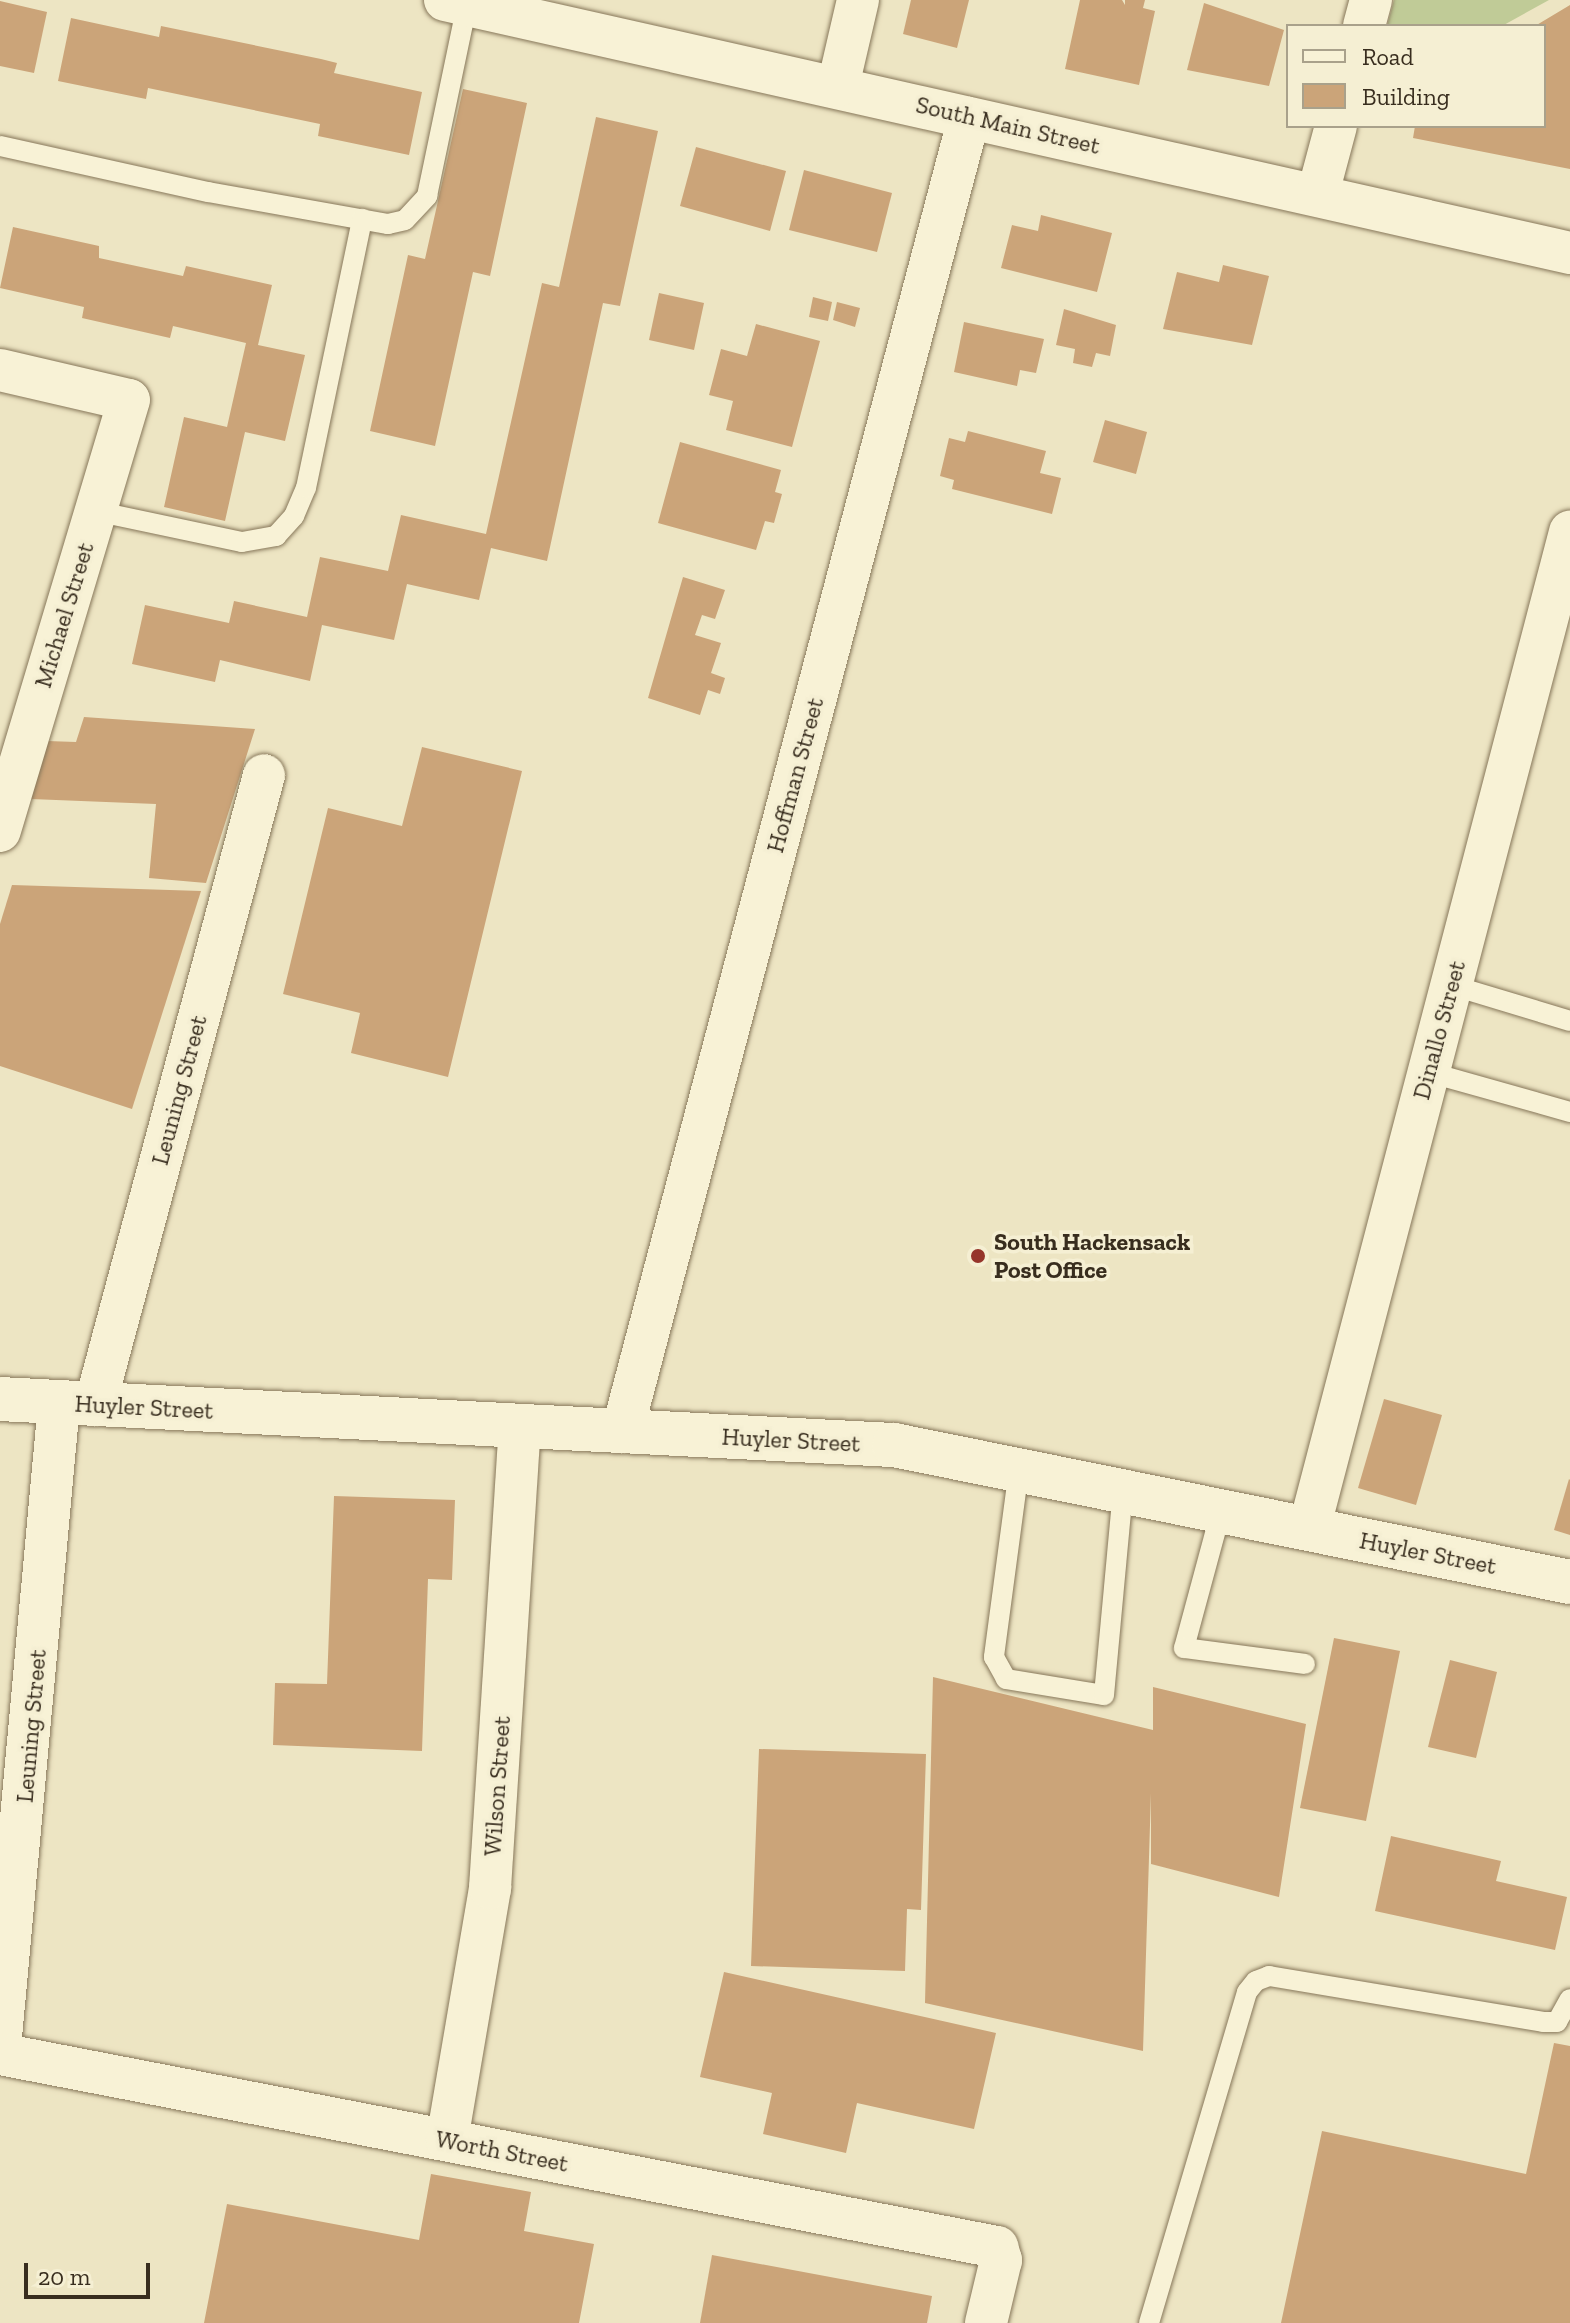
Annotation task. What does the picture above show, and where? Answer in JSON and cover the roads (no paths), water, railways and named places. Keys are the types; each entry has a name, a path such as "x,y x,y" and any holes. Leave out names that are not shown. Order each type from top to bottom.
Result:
{"street":[{"path":"838,86 858,0"},
{"path":"1365,24 1371,0"},
{"name":"South Main Street","path":"456,2 1318,193 1570,253"},
{"name":"Hoffman Street","path":"622,1432 969,118"},
{"path":"1318,193 1335,128"},
{"name":"Michael Street","path":"0,370 129,400 0,831"},
{"name":"Dinallo Street","path":"1309,1529 1570,532"},
{"name":"Leuning Street","path":"0,2051 8,1898 77,1404 264,775"},
{"name":"Huyler Street","path":"0,1399 894,1445 1570,1582"},
{"name":"Wilson Street","path":"447,2140 490,1888 520,1428"},
{"name":"Worth Street","path":"0,2051 997,2247 1000,2252 986,2323"}],"lane":[{"path":"0,146 388,224 405,220 427,196 456,2"},
{"path":"95,511 242,542 276,536 294,516 306,488 362,219"},
{"path":"1451,985 1570,1021"},
{"path":"1428,1072 1570,1112"},
{"path":"1019,1469 994,1657 1006,1679 1104,1695 1123,1491"},
{"path":"1221,1511 1184,1648 1305,1664"},
{"path":"1149,2323 1247,1992 1256,1981 1269,1976 1543,2022 1557,2022 1570,1999"}],"place":[{"name":"South Hackensack Post Office","path":"978,1256"}]}
